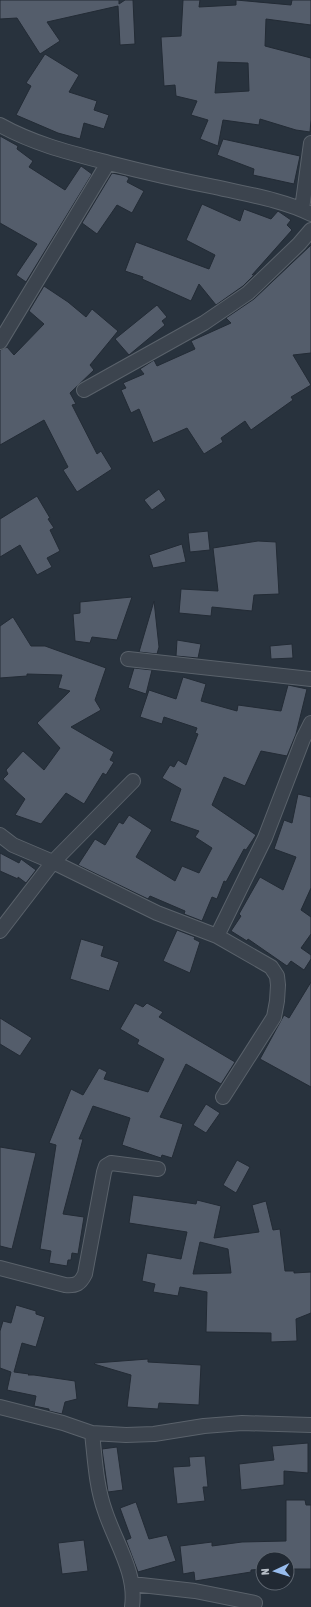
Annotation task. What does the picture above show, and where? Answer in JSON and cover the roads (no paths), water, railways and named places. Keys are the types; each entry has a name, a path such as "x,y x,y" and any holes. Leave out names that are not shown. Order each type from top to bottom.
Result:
{"street":[{"path":"0,125 27,138 68,152 253,196 306,212 311,143"},
{"path":"0,342 108,162"},
{"path":"84,390 204,323 248,293 299,244 311,230"},
{"path":"128,659 311,679"},
{"path":"217,936 265,838 303,739 311,723"},
{"path":"0,931 53,862 133,781"},
{"path":"0,835 13,845 53,862 156,913 217,936 270,967 277,976 278,984 274,1017 223,1097"},
{"path":"0,1268 65,1285 74,1286 80,1283 85,1274 106,1166 111,1162 158,1169"},
{"path":"0,1407 63,1423 92,1433 126,1435 154,1434 204,1426 242,1423 311,1425"},
{"path":"92,1433 98,1490 105,1512 127,1566 132,1584 132,1607"},
{"path":"132,1584 195,1591 254,1603"}]}
